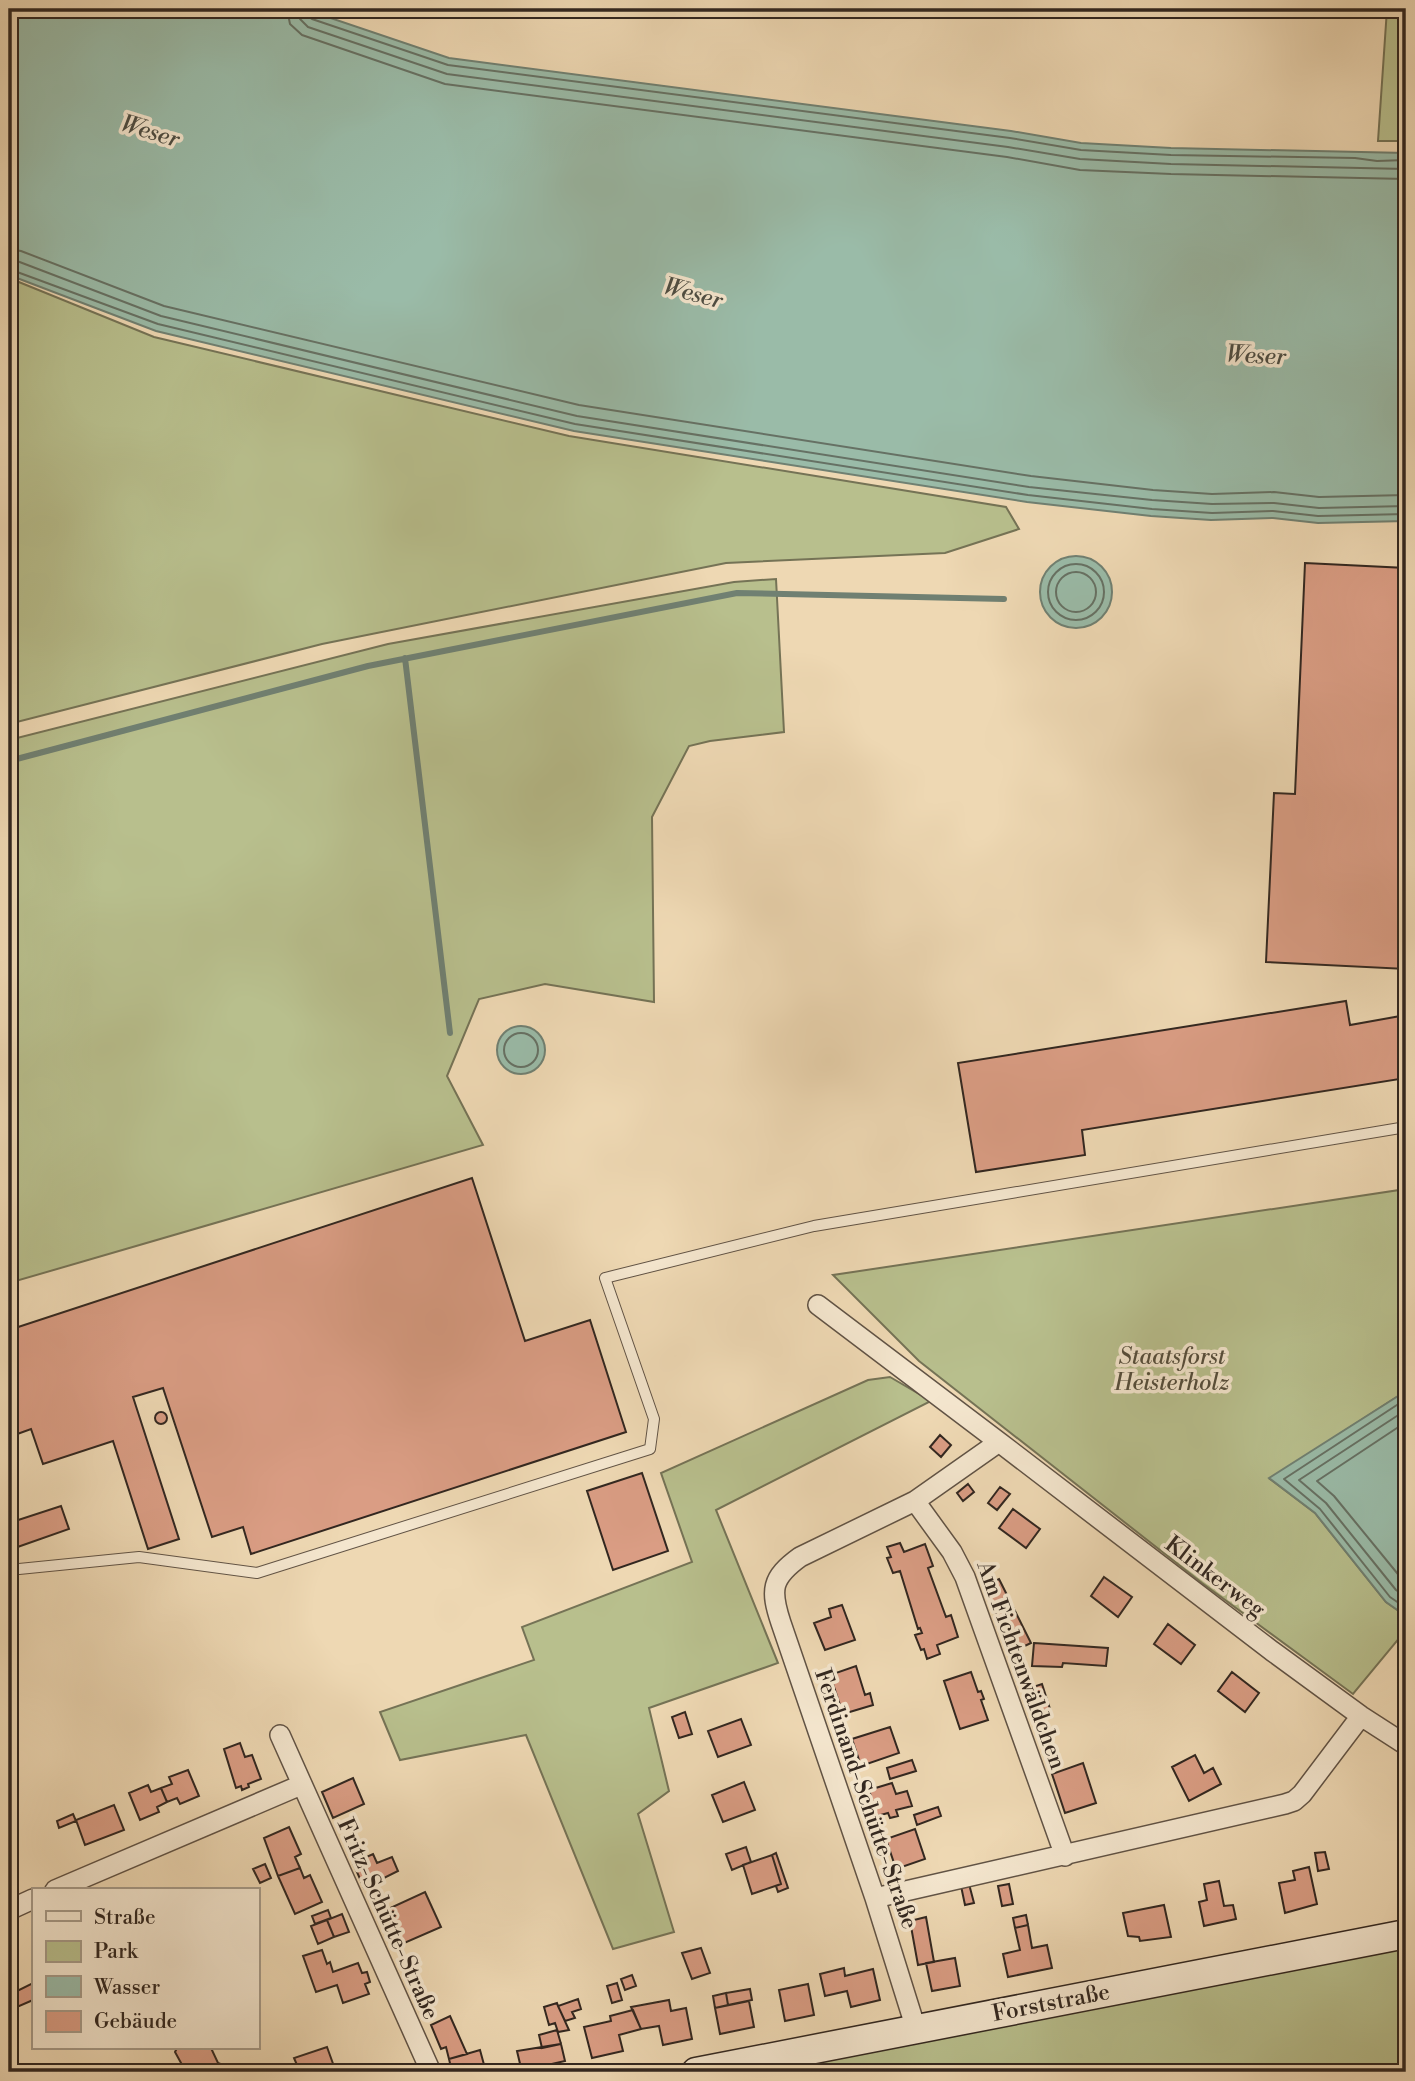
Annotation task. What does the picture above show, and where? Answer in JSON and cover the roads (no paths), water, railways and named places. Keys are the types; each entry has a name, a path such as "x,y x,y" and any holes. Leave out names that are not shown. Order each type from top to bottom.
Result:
{"street":[{"name":"Klinkerweg","path":"818,1305 1164,1569 1361,1716 1406,1745"},
{"path":"915,1501 999,1442"},
{"name":"Ferdinand-Schütte-Straße","path":"915,1501 800,1558 784,1569 774,1584 778,1614 876,1898 916,2029"},
{"name":"Am Fichtenwäldchen","path":"915,1501 952,1552 965,1577 1065,1856"},
{"path":"876,1898 1294,1801 1361,1716"},
{"name":"Fritz-Schütte-Straße","path":"280,1735 431,2072"},
{"path":"60,1888 301,1785"},
{"path":"9,1910 32,1899"},
{"name":"Forststraße","path":"696,2072 1406,1934"}],"lane":[{"path":"9,1570 139,1557 257,1573 650,1449 654,1419 605,1278 814,1226 1406,1126"}],"water":[{"name":"Weser","path":"9,9 304,9 449,58 1011,131 1081,143 1171,148 1406,153 1406,521 1318,523 1273,518 1211,520 1027,502 574,431 156,331 9,275"},
{"path":"1076,556 1096,562 1106,572 1112,592 1106,612 1096,622 1076,628 1056,622 1046,612 1040,592 1046,572 1056,562"},
{"path":"521,1026 538,1033 545,1050 538,1067 521,1074 504,1067 497,1050 504,1033"},
{"path":"1406,1391 1406,1616 1386,1602 1315,1513 1269,1478"}],"waterway":[{"path":"9,761 368,666 737,593 1004,599"},
{"path":"405,658 450,1033"}],"park label":[{"name":"Staatsforst Heisterholz","path":"1172,1370"}]}
